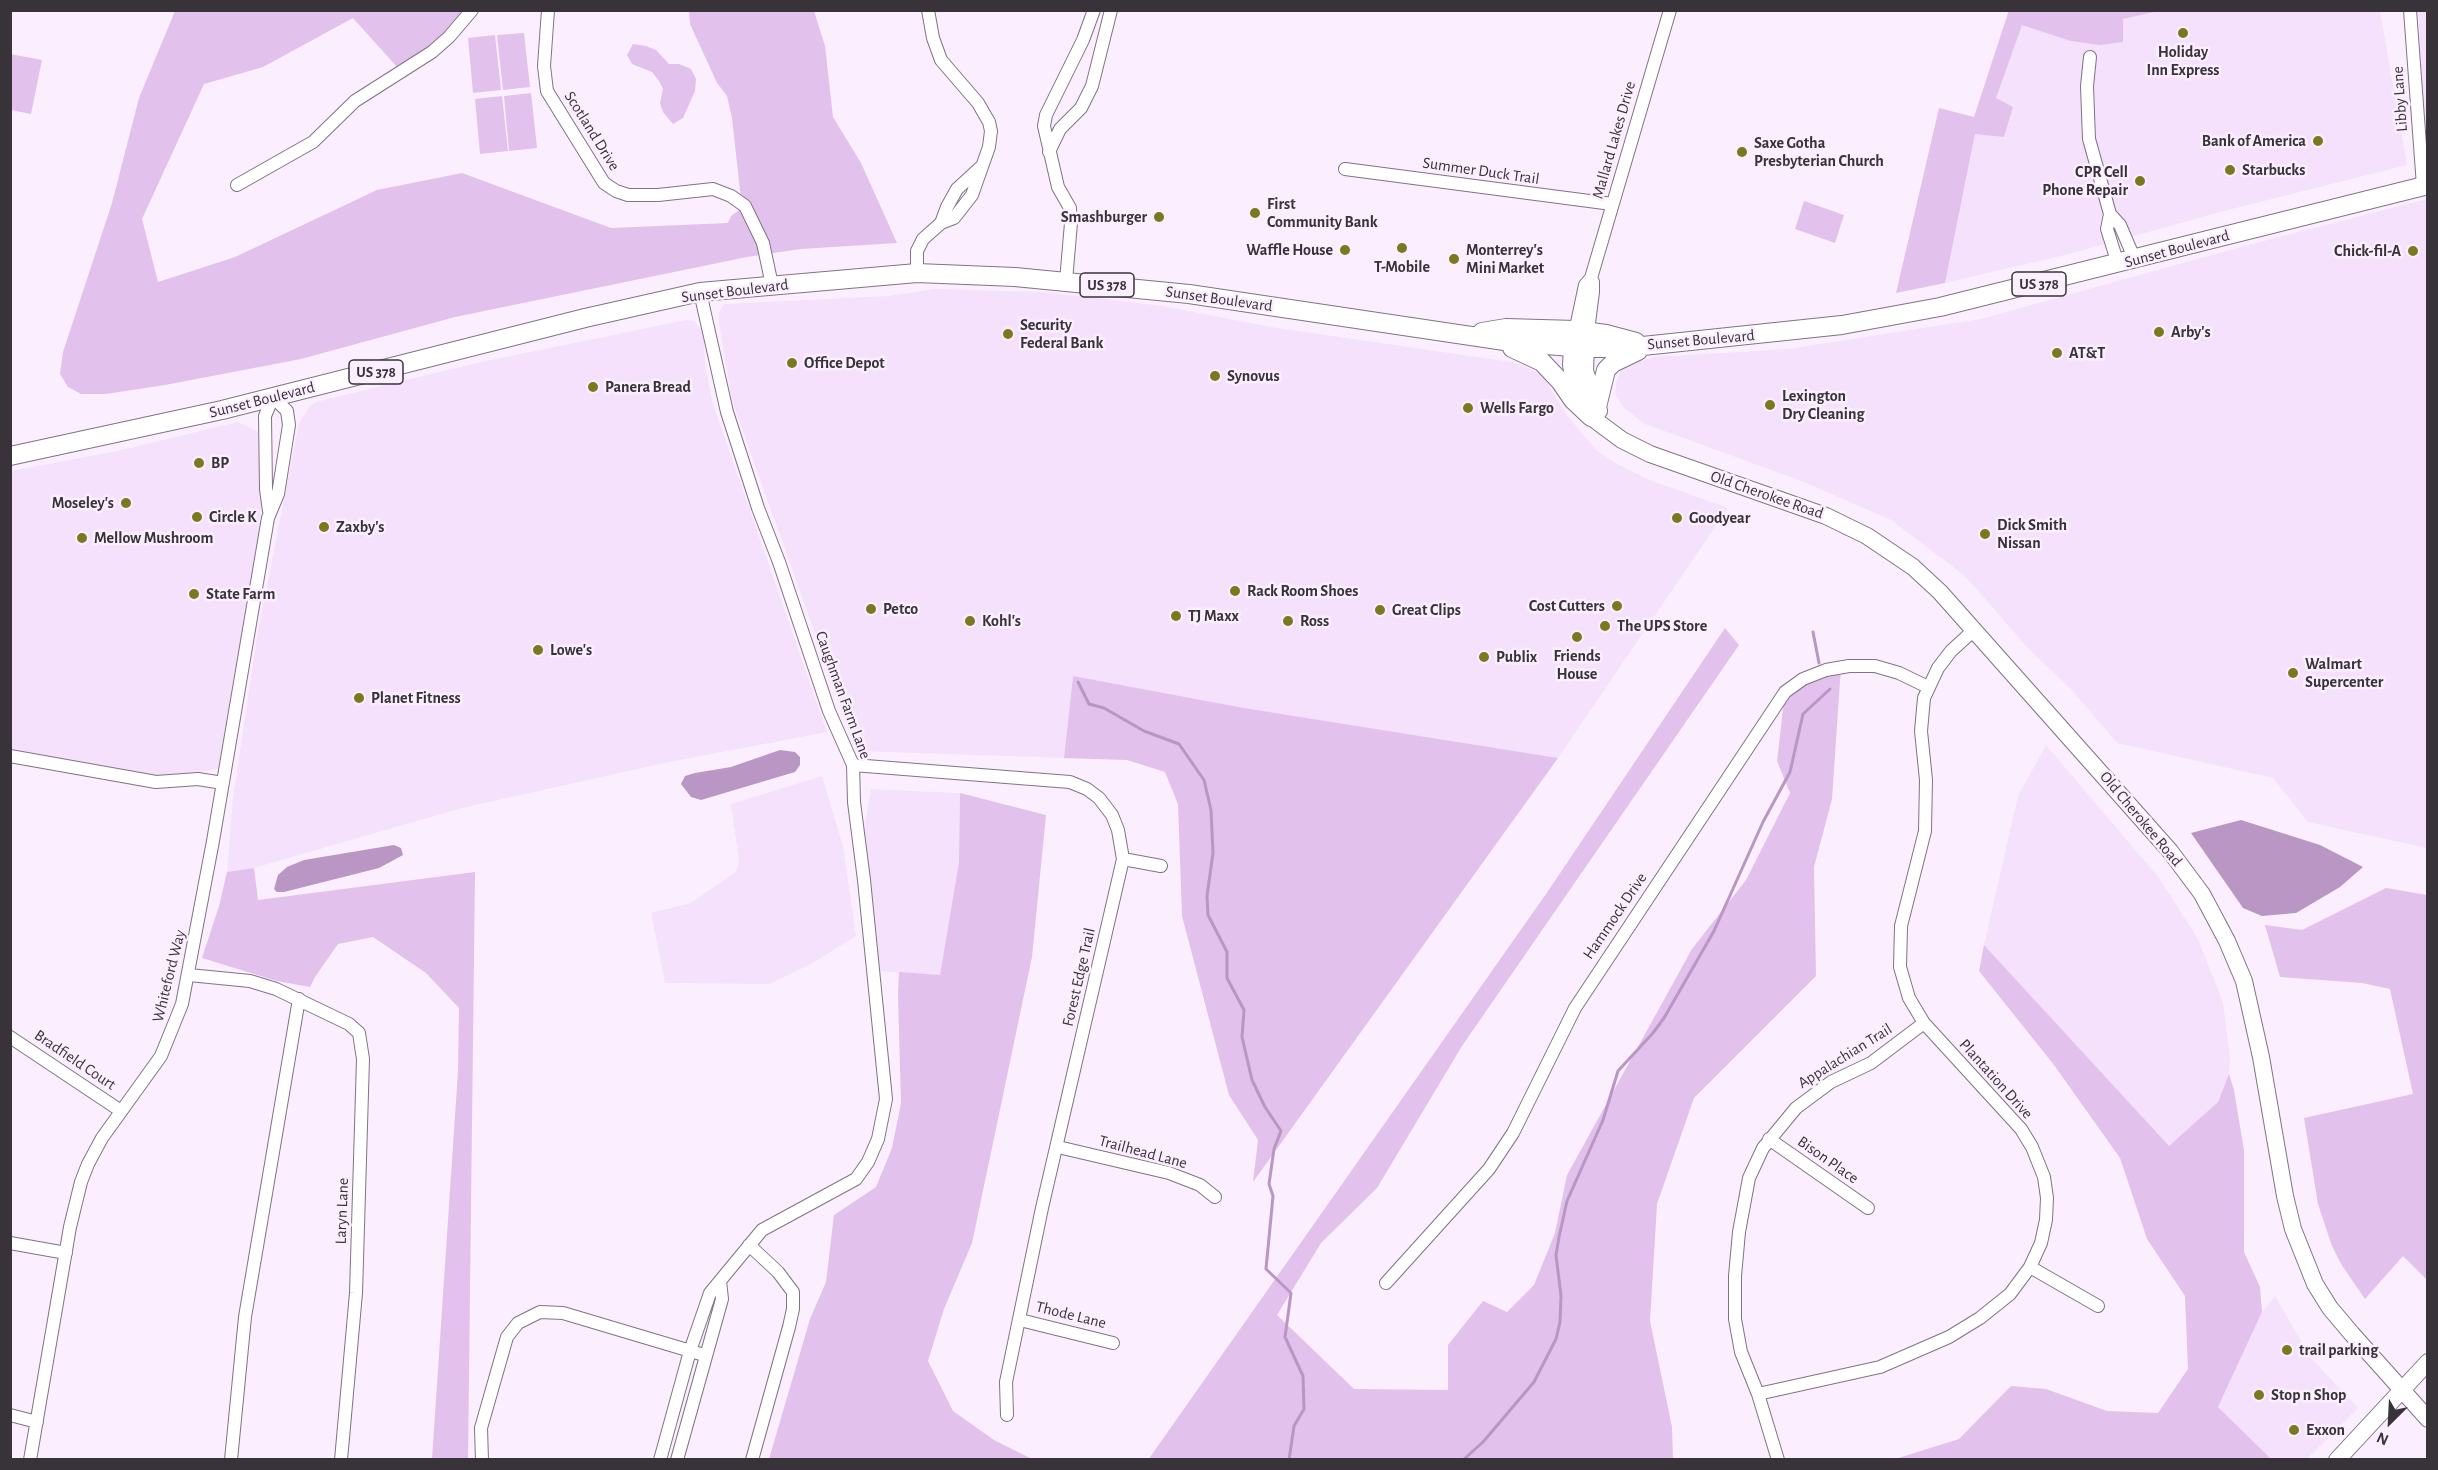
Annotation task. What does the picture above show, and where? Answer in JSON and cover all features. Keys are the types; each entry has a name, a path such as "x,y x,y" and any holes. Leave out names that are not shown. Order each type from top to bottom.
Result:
{"main road":[{"name":"Sunset Boulevard","path":"10,456 273,398 585,318 700,292 917,273 959,273 1190,294 1476,336 1580,339 1623,337 1649,345 1794,331 1891,317 1940,307 2425,185"},
{"path":"1476,336 1520,350 1542,362 1560,381 1573,400 1598,417 1606,370 1629,354 1649,345"}],"street":[{"path":"237,185 313,142 355,101 432,52 449,37 472,10"},
{"name":"Scotland Drive","path":"548,10 544,66 547,91 604,183 628,195 658,195 713,189 731,196 744,206 763,243 772,285"},
{"path":"917,273 917,251 920,245 931,231 954,218 968,202 989,147 989,122 978,103 941,60 933,38 928,10"},
{"path":"1066,281 1071,223 1070,208 1058,187 1044,126 1046,115 1083,40 1094,10"},
{"path":"1049,152 1059,129 1081,108 1092,86 1111,10"},
{"name":"Mallard Lakes Drive","path":"1580,339 1593,292 1591,278 1670,10"},
{"name":"Libby Lane","path":"2410,10 2425,185"},
{"path":"2090,57 2087,86 2089,140 2110,214 2120,225 2126,262"},
{"name":"Summer Duck Trail","path":"1345,169 1612,204"},
{"path":"2110,214 2107,229 2126,262"},
{"name":"Caughman Farm Lane","path":"660,1460 690,1352 710,1293 762,1230 856,1179 868,1162 878,1138 886,1099 854,802 853,765 830,711 758,508 728,412 700,292"},
{"path":"1580,339 1585,371 1598,417"},
{"name":"Whiteford Way","path":"30,1460 75,1204 88,1164 102,1138 152,1070 167,1044 182,1004 189,975 270,511 278,494 289,425 287,411 273,398 265,416 266,489 270,511"},
{"name":"Old Cherokee Road","path":"1598,417 1622,440 1650,454 1854,528 1913,567 1940,592 2113,784 2170,851 2202,894 2227,941 2244,981 2262,1057 2285,1196 2293,1229 2315,1284 2330,1308 2427,1419"},
{"name":"Plantation Drive","path":"1758,1394 1871,1369 1928,1348 1980,1318 2002,1301 2030,1268 2041,1243 2047,1209 2044,1177 2037,1157 2021,1130 1924,1023 1909,998 1902,977 1899,957 1901,926 1925,831 1926,780 1921,731 1922,710 1928,687 1944,659 1974,630"},
{"name":"Hammock Drive","path":"1386,1283 1489,1170 1513,1133 1586,990 1785,692 1811,676 1826,670 1849,666 1875,666 1899,673 1928,687"},
{"path":"10,756 156,782 198,779 223,783"},
{"name":"Forest Edge Trail","path":"853,765 1070,782 1087,789 1099,798 1112,815 1118,830 1123,859 1042,1208 1006,1382 1007,1415"},
{"path":"1123,859 1161,866"},
{"name":"Laryn Lane","path":"189,975 250,981 299,999 349,1024 359,1033 362,1045 356,1293 341,1460"},
{"path":"231,1460 245,1317 299,999"},
{"name":"Appalachian Trail","path":"1778,1460 1758,1394 1741,1352 1736,1319 1735,1276 1744,1199 1758,1158 1769,1139 1796,1108 1831,1082 1870,1063 1924,1023"},
{"name":"Bradfield Court","path":"10,1037 121,1111"},
{"name":"Bison Place","path":"1769,1139 1868,1208"},
{"name":"Trailhead Lane","path":"1058,1147 1169,1173 1200,1185 1215,1197"},
{"path":"10,1243 66,1253"},
{"path":"749,1245 778,1272 793,1292 789,1327 752,1460"},
{"path":"2030,1268 2098,1306"},
{"path":"676,1460 704,1355 722,1299 720,1281"},
{"path":"482,1460 481,1428 507,1336 518,1323 540,1312 563,1313 704,1355"},
{"name":"Thode Lane","path":"1020,1320 1113,1343"},
{"path":"2337,1460 2427,1362"},
{"path":"10,1415 37,1422"}],"shaded area":[{"path":"2009,10 2159,11 2123,19 2123,42 2100,45 2071,41 2022,25 1996,98 2013,107 2004,137 1975,134 1945,283 1896,293 1939,108 1974,117"},
{"path":"175,11 465,11 428,48 397,67 353,18 263,67 204,84 142,219 158,282 235,257 377,190 462,173 611,228 728,223 731,216 742,208 732,118 727,96 717,83 690,24 689,11 814,11 825,46 833,117 861,163 897,243 801,249 747,257 455,317 301,359 165,385 106,394 81,394 68,387 60,374 63,352 112,203 139,98"},
{"path":"2159,11 2380,11 2407,165 2224,211 2069,254 1945,283 1975,134 2004,137 2013,107 1995,99 2022,24 2123,19"},
{"path":"2418,11 2427,11 2427,161 2425,156"},
{"path":"524,33 530,87 503,90 497,35"},
{"path":"495,35 501,90 473,93 468,38"},
{"path":"633,44 656,50 669,64 679,64 691,69 696,79 695,91 683,118 673,124 663,112 660,103 663,89 659,81 652,72 632,64 627,55"},
{"path":"10,54 42,60 31,114 11,110"},
{"path":"531,93 537,148 509,151 504,96"},
{"path":"502,96 508,151 480,154 475,99"},
{"path":"2427,199 2427,848 2308,822 2273,778 2117,743 2071,689 2028,648 1965,576 1891,520 1804,482 1645,424 1624,408 1615,394 1620,371 1632,364 1654,357 1788,349 1981,319 2244,246"},
{"path":"1804,201 1844,215 1835,243 1795,229"},
{"path":"935,289 1045,292 1163,306 1271,327 1511,362 1527,367 1543,376 1566,414 1597,451 1647,479 1728,508 1558,758 1244,708 1073,676 1064,758 857,751 732,401 719,312 724,304 889,296"},
{"path":"686,320 694,321 703,331 705,362 712,401 827,732 664,763 462,808 254,868 227,872 233,798 257,637 299,423 310,406 316,402 472,364"},
{"path":"238,422 261,433 265,442 259,534 218,769 158,778 11,749 11,471 117,451"},
{"path":"1725,628 1739,645 1462,1046 1377,1188 1321,1243 1277,1315 1354,1389 1448,1390 1448,1345 1483,1301 1507,1312 1534,1285 1555,1233 1567,1175 1692,949 1746,880 1790,793 1777,761 1785,692 1841,667 1832,799 1814,867 1816,976 1694,1098 1657,1204 1650,1321 1672,1427 1673,1459 1148,1460 1546,894"},
{"path":"1073,676 1244,708 1558,758 1253,1182 1258,1140 1229,1095 1182,916 1178,804 1165,772 1127,760 1064,758"},
{"path":"2046,745 2159,878 2198,939 2223,1002 2230,1058 2229,1074 2218,1102 2169,1147 1984,945 2018,796"},
{"path":"780,750 795,752 800,757 800,765 795,772 701,800 691,797 681,784 685,776 731,767"},
{"path":"822,776 843,846 856,936 811,964 769,984 665,983 651,913 691,903 736,872 739,861 731,804"},
{"path":"871,789 960,793 959,862 940,976 880,971 864,830"},
{"path":"960,793 1046,815 1032,957 972,1243 944,1309 928,1361 953,1411 994,1440 1032,1459 769,1459 810,1319 826,1282 834,1215 876,1187 892,1148 901,1103 899,972 940,975 959,862"},
{"path":"2241,820 2320,845 2363,867 2340,887 2296,913 2262,916 2243,908 2191,833"},
{"path":"394,845 401,848 403,855 379,868 284,892 277,892 274,889 278,875 287,867 304,860"},
{"path":"254,868 258,900 475,872 468,1459 432,1459 458,1071 459,1008 426,973 373,937 338,944 310,987 277,981 202,958 219,906 227,872"},
{"path":"2386,888 2427,895 2427,1280 2403,1256 2365,1299 2341,1264 2332,1246 2318,1204 2304,1118 2413,1094 2390,989 2362,983 2280,977 2265,925 2302,930"},
{"path":"1984,945 2169,1146 2218,1102 2229,1074 2234,1090 2244,1150 2244,1252 2260,1287 2262,1312 2218,1407 2271,1459 1895,1459 1959,1439 2011,1386 2046,1389 2107,1411 2158,1413 2188,1369 2185,1296 2147,1239 2120,1158 2054,1065 1979,971"},
{"path":"2275,1296 2311,1358 2358,1408 2307,1459 2271,1460 2218,1407 2262,1312"}],"waterway":[{"path":"1813,632 1819,663"},
{"path":"1078,682 1089,704 1104,708 1144,731 1179,744 1204,780 1211,810 1213,853 1207,896 1208,915 1227,952 1227,978 1244,1010 1242,1037 1252,1080 1265,1107 1281,1131 1274,1149 1269,1184 1273,1196 1266,1269 1291,1293 1285,1337 1303,1376 1304,1409 1294,1426 1289,1460"},
{"path":"1463,1460 1483,1442 1534,1382 1556,1339 1560,1322 1561,1296 1556,1255 1567,1201 1603,1120 1618,1071 1664,1018 1714,931 1763,822 1790,772 1803,714 1830,689"}],"place":[{"name":"Holiday Inn Express","path":"2183,33"},
{"name":"Bank of America","path":"2318,141"},
{"name":"Saxe Gotha Presbyterian Church","path":"1742,152"},
{"name":"Starbucks","path":"2230,170"},
{"name":"CPR Cell Phone Repair","path":"2140,181"},
{"name":"First Community Bank","path":"1255,213"},
{"name":"Smashburger","path":"1159,217"},
{"name":"T-Mobile","path":"1402,248"},
{"name":"Waffle House","path":"1345,250"},
{"name":"Chick-fil-A","path":"2413,251"},
{"name":"Monterrey's Mini Market","path":"1454,259"},
{"name":"Arby's","path":"2159,332"},
{"name":"Security Federal Bank","path":"1008,334"},
{"name":"AT&T","path":"2057,353"},
{"name":"Office Depot","path":"792,363"},
{"name":"Synovus","path":"1215,376"},
{"name":"Panera Bread","path":"593,387"},
{"name":"Lexington Dry Cleaning","path":"1770,405"},
{"name":"Wells Fargo","path":"1468,408"},
{"name":"BP","path":"199,463"},
{"name":"Moseley's","path":"126,503"},
{"name":"Circle K","path":"197,517"},
{"name":"Goodyear","path":"1677,518"},
{"name":"Zaxby's","path":"324,527"},
{"name":"Dick Smith Nissan","path":"1985,534"},
{"name":"Mellow Mushroom","path":"82,538"},
{"name":"Rack Room Shoes","path":"1235,591"},
{"name":"State Farm","path":"194,594"},
{"name":"Cost Cutters","path":"1617,606"},
{"name":"Petco","path":"871,609"},
{"name":"Great Clips","path":"1380,610"},
{"name":"TJ Maxx","path":"1176,616"},
{"name":"Kohl's","path":"970,621"},
{"name":"Ross","path":"1288,621"},
{"name":"The UPS Store","path":"1605,626"},
{"name":"Friends House","path":"1577,637"},
{"name":"Lowe's","path":"538,650"},
{"name":"Publix","path":"1484,657"},
{"name":"Walmart Supercenter","path":"2293,673"},
{"name":"Planet Fitness","path":"359,698"},
{"name":"trail parking","path":"2287,1350"},
{"name":"Stop n Shop","path":"2259,1395"},
{"name":"Exxon","path":"2294,1430"}]}
